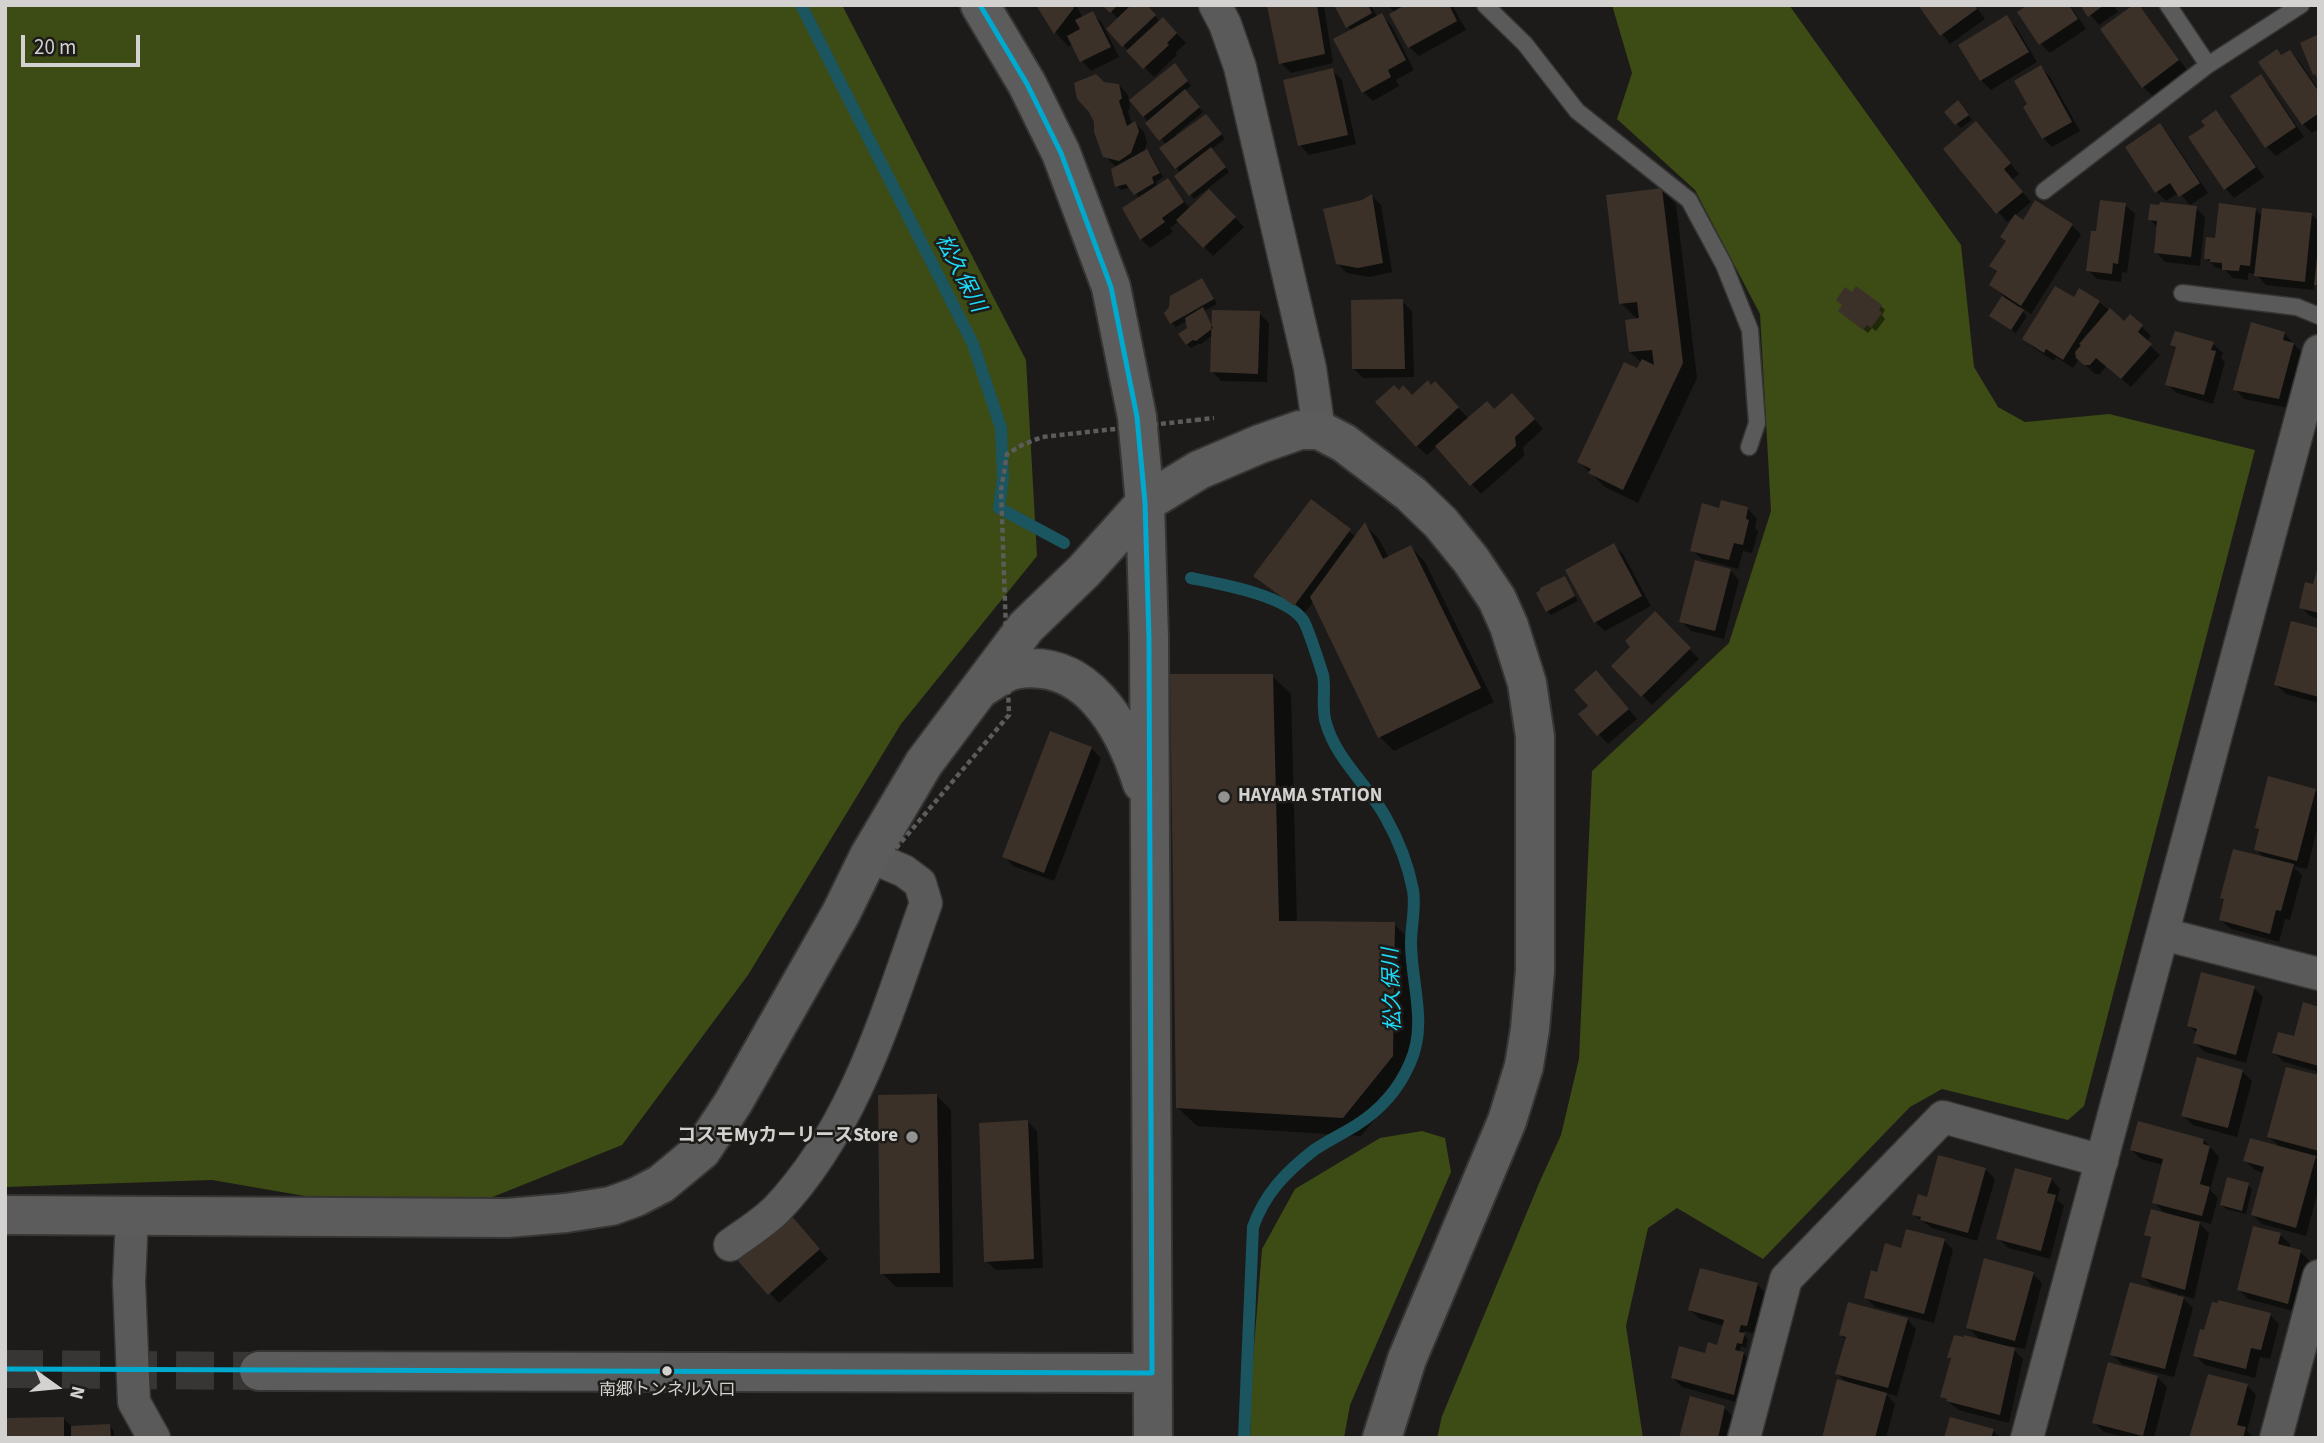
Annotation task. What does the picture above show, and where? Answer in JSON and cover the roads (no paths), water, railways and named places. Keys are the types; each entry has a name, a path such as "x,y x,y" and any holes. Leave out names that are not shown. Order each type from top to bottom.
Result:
{"street":[{"path":"980,5 1027,84 1061,153 1111,287 1137,417 1146,503 1149,638 1153,1438"},
{"path":"1215,5 1241,67 1310,368 1319,430"},
{"path":"2028,1438 2319,351"},
{"path":"5,1215 507,1218 611,1206 661,1184 702,1150 733,1103 841,913 869,856 924,763 1026,627 1084,571 1146,503 1199,470 1260,444 1300,430 1319,430 1344,443 1412,494 1440,523 1497,599 1527,683 1536,749 1535,971 1524,1066 1507,1121 1407,1359 1382,1438"},
{"path":"976,691 1012,670 1045,669 1063,674 1085,686 1110,712 1133,754 1149,802"},
{"path":"730,1245 775,1211 812,1167 843,1117 872,1052 926,904 920,883 904,871 869,856"},
{"path":"2163,934 2319,974"},
{"path":"1744,1438 1786,1279 1942,1116 2102,1161"},
{"path":"132,1217 129,1282 134,1402 154,1438"},
{"path":"2276,1438 2319,1276"},
{"path":"259,1371 1152,1373"}],"lane":[{"path":"1485,5 1525,44 1577,111 1689,200 1724,265 1750,330 1757,423 1749,447"},
{"path":"2168,5 2208,65"},
{"path":"2044,191 2208,65 2301,5"},
{"path":"2182,293 2297,307 2319,316"}],"waterway":[{"name":"松久保川","path":"801,5 973,344 1001,428 1003,478 999,508 1064,543"},
{"name":"松久保川","path":"1191,578 1267,597 1294,611 1303,620 1323,675 1325,717 1331,736 1344,760 1378,804 1390,825 1405,861 1414,896 1411,943 1418,1033 1410,1063 1394,1090 1372,1113 1314,1150 1286,1175 1270,1193 1253,1227 1244,1438"}],"tunnel":[{"path":"5,1369 259,1371"}],"place":[{"name":"HAYAMA STATION","path":"1224,797"},
{"name":"コスモMyカーリースStore","path":"912,1137"},
{"name":"南郷トンネル入口","path":"667,1371"}]}
